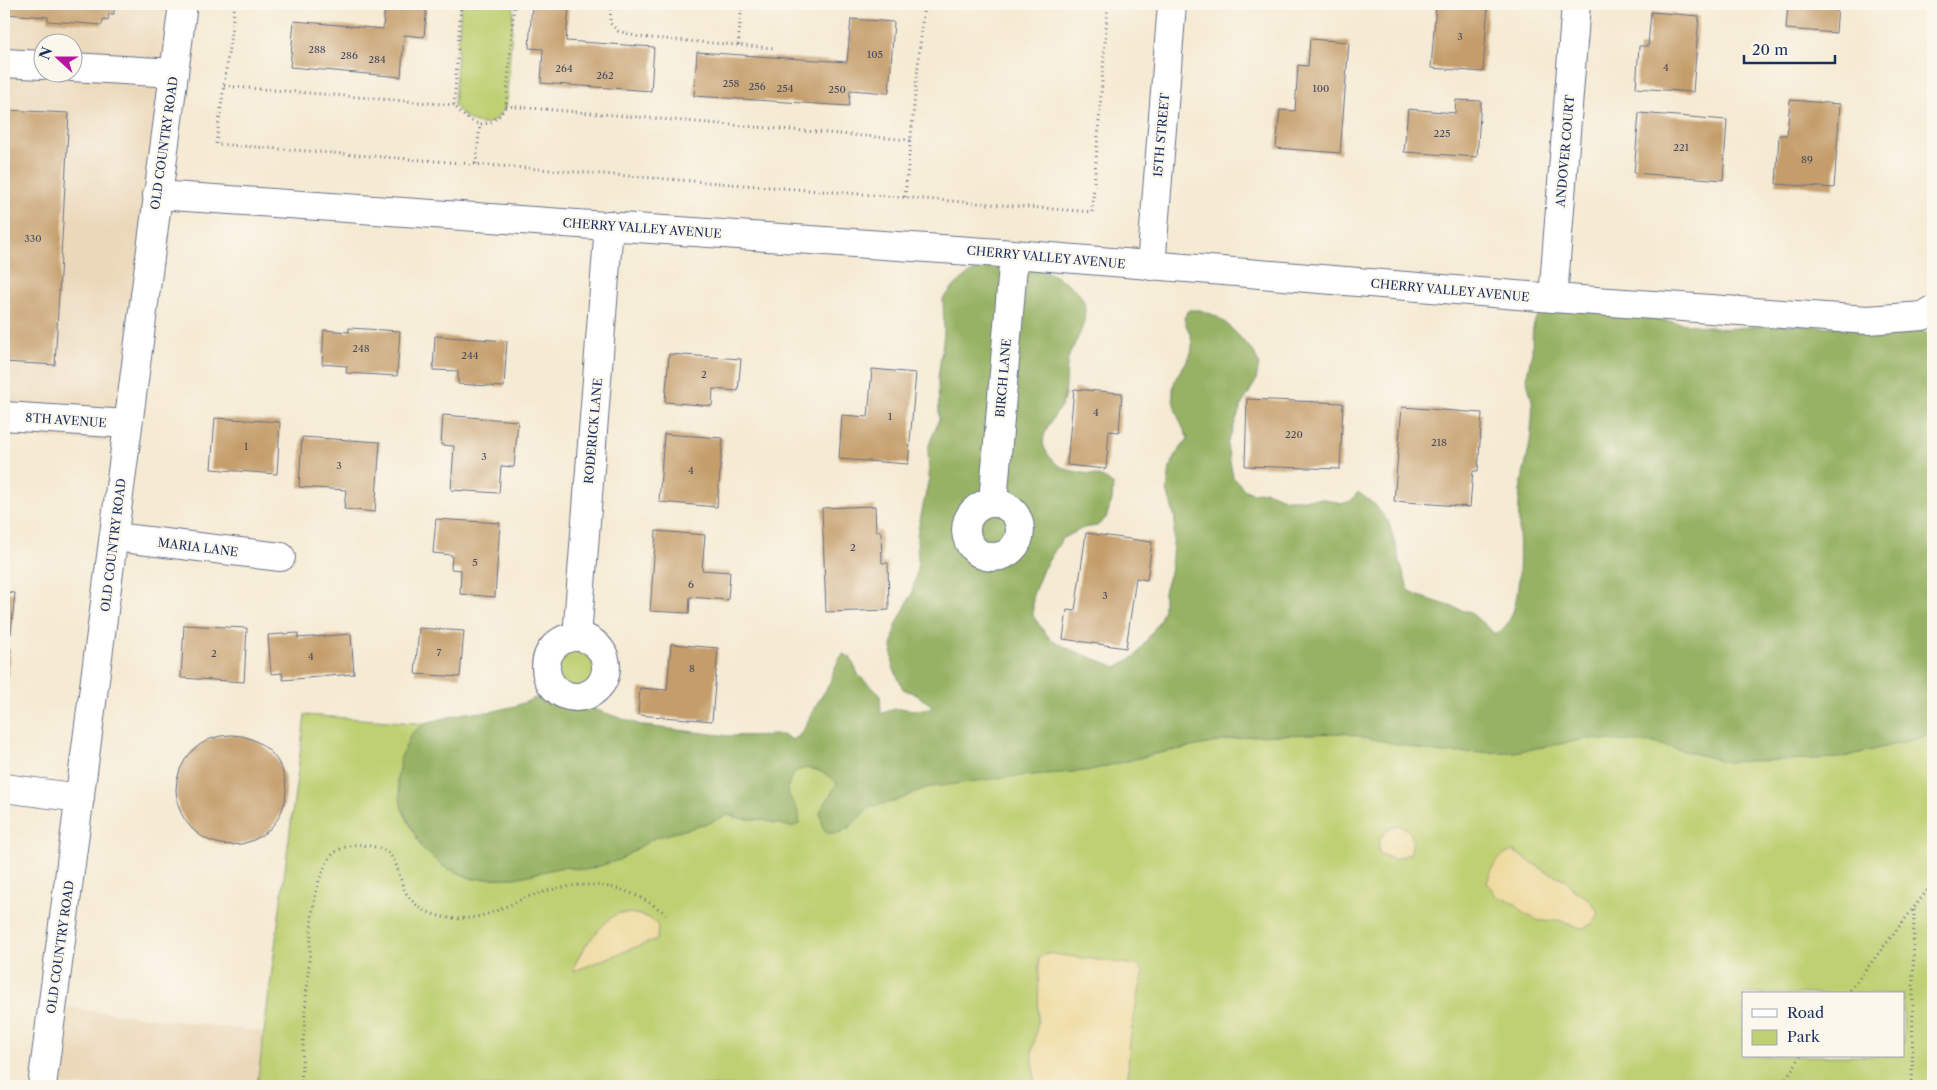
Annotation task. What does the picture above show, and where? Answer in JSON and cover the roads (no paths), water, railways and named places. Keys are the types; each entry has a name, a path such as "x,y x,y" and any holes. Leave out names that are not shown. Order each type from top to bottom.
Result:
{"street":[{"name":"OLD COUNTRY ROAD","path":"42,1086 183,4"},
{"name":"15TH STREET","path":"1151,266 1172,4"},
{"name":"ANDOVER COURT","path":"1553,298 1576,4"},
{"path":"4,63 32,64"},
{"path":"82,68 174,73"},
{"name":"CHERRY VALLEY AVENUE","path":"157,195 1014,254 1553,298 1868,320 1923,316 1933,310"},
{"name":"RODERICK LANE","path":"577,637 609,225"},
{"name":"BIRCH LANE","path":"993,502 1014,254"},
{"name":"8TH AVENUE","path":"4,416 128,424"},
{"name":"MARIA LANE","path":"115,537 281,557"},
{"path":"4,788 80,798"}]}
